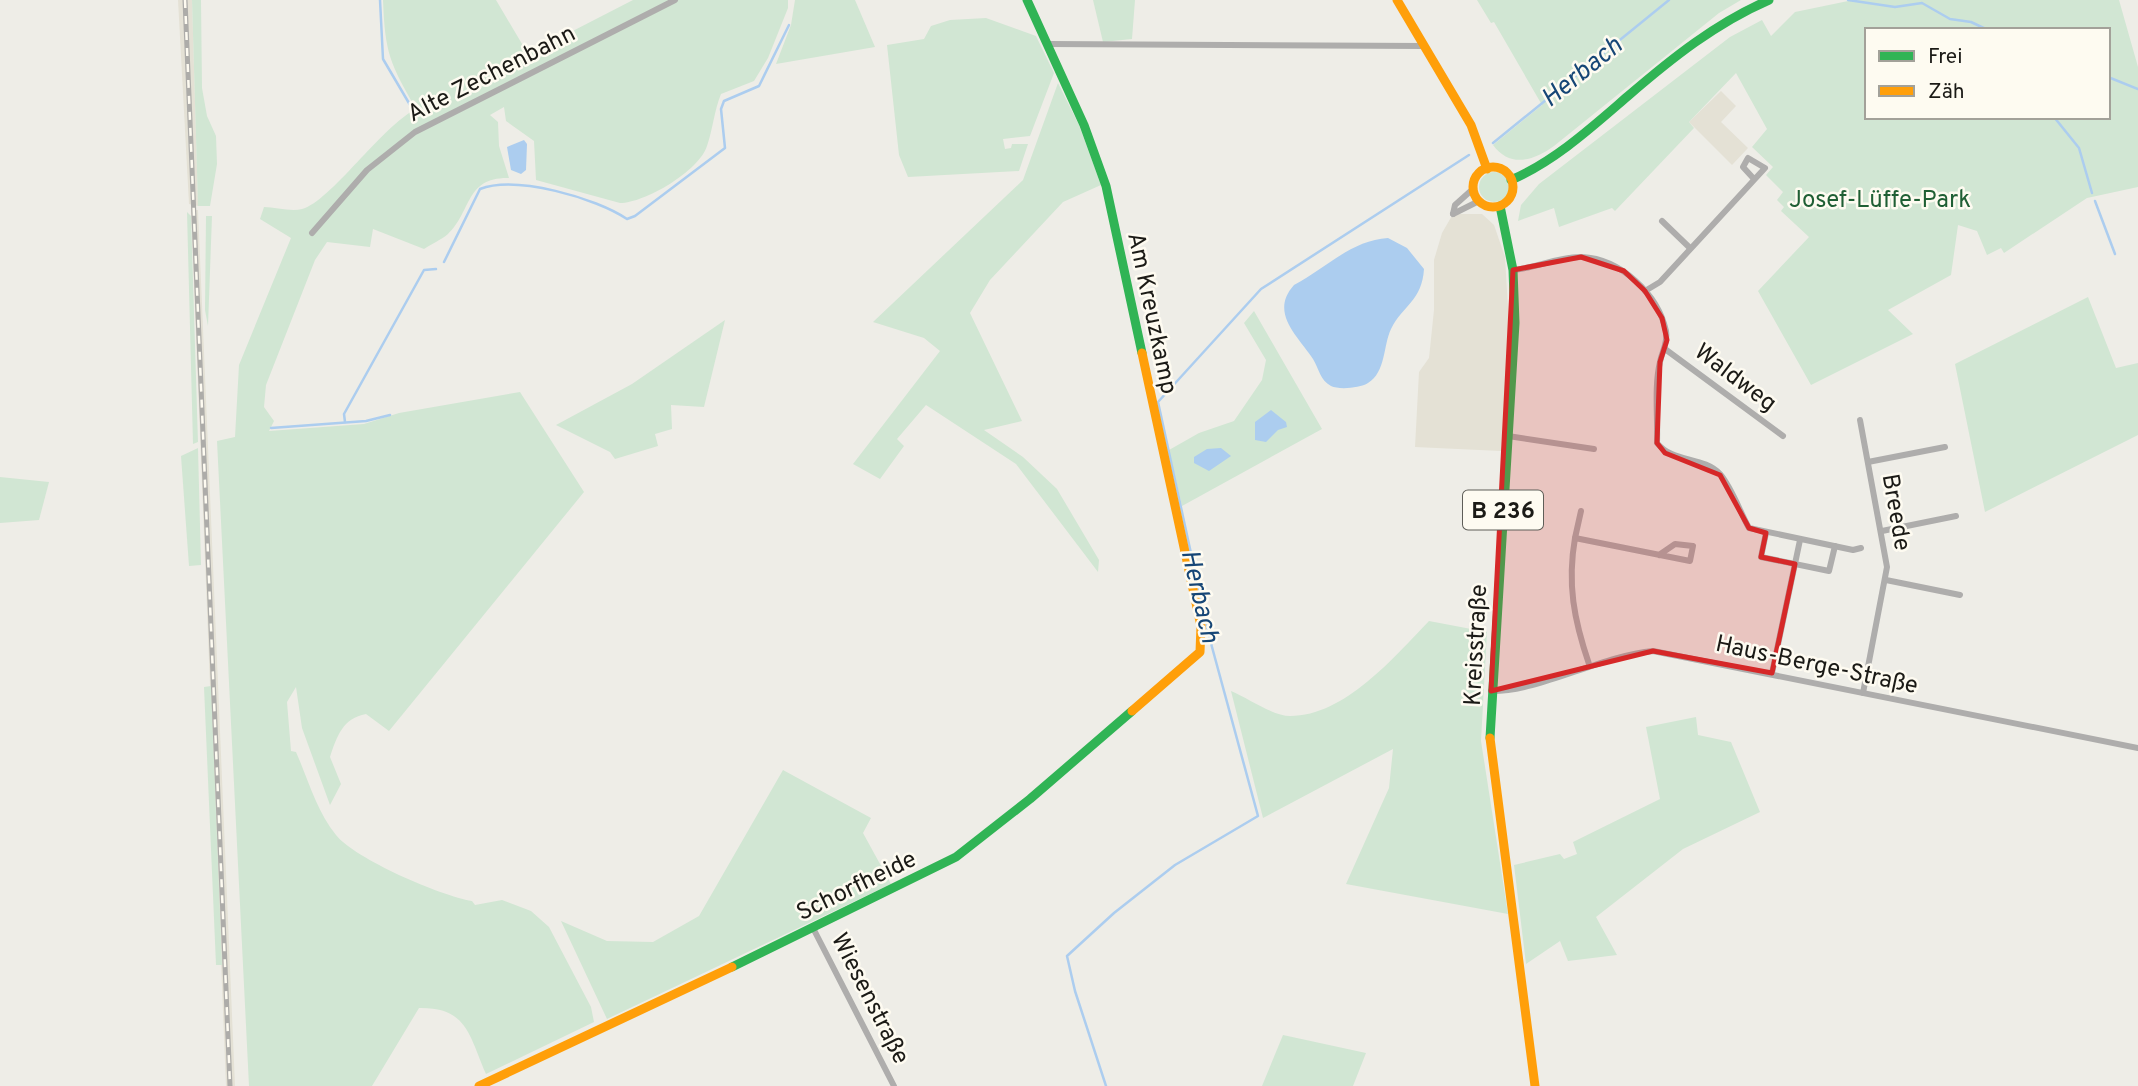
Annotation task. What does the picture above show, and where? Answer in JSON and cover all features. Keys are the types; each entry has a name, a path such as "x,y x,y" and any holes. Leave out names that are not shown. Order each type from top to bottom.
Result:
{"street":[{"name":"Alte Zechenbahn","path":"312,233 367,170 415,132 675,0"},
{"name":"Am Kreuzkamp","path":"1027,0 1049,44 1106,186 1201,626 1202,646"},
{"path":"1397,0 1471,124 1487,169"},
{"path":"1511,180 1567,145 1700,39 1734,16 1769,0"},
{"path":"1049,44 1424,46"},
{"path":"1487,169 1501,170 1511,180 1511,195 1500,206 1485,205 1479,201 1474,188 1476,176 1487,169"},
{"path":"1513,270 1581,257 1624,271 1645,291 1660,282 1754,179"},
{"path":"1474,188 1455,205 1453,214 1479,201"},
{"name":"Kreisstraße","path":"1500,206 1513,270 1515,323 1491,691 1493,772 1535,1086"},
{"path":"1661,221 1690,248"},
{"name":"Waldweg","path":"1645,291 1662,318 1665,349 1660,362 1657,443 1665,453 1709,466 1720,475 1749,528 1766,533"},
{"name":"Waldweg","path":"1665,349 1783,436"},
{"name":"Breede","path":"1860,420 1882,531 1886,580 1863,693"},
{"path":"1508,436 1594,449"},
{"path":"1868,462 1945,447"},
{"path":"1581,511 1575,538 1571,601 1589,664"},
{"path":"1882,531 1956,516"},
{"path":"1835,547 1829,571 1761,557 1766,533 1853,550 1861,548"},
{"path":"1575,538 1659,555 1690,561 1693,546 1675,544 1659,555"},
{"path":"1772,673 1800,540"},
{"path":"1886,580 1960,595"},
{"name":"Schorfheide","path":"479,1086 813,928 956,857 1030,799 1192,660 1202,646"},
{"name":"Haus-Berge-Straße","path":"1491,691 1511,690 1589,664 1653,650 2138,748"},
{"name":"Wiesenstraße","path":"813,928 894,1086"}],"highlighted area":[{"path":"1581,257 1624,271 1645,291 1662,318 1667,340 1660,362 1657,443 1665,453 1720,475 1749,528 1766,533 1761,557 1795,564 1772,673 1653,651 1491,691 1513,270"}],"shaded area":[{"path":"178,0 192,0 198,206 189,204"},
{"path":"1721,91 1736,106 1721,122 1748,148 1732,165 1689,122"},
{"path":"191,210 198,210 235,1086 226,1086"},
{"path":"1453,214 1482,214 1494,225 1505,257 1509,326 1501,451 1415,447 1419,372 1429,358 1434,310 1434,260 1442,233"}],"green space":[{"path":"192,0 201,0 202,88 207,116 216,136 217,164 210,206 198,206"},
{"path":"383,0 496,0 528,54 633,0 788,0 788,8 768,58 754,81 721,94 702,156 683,175 656,192 631,202 620,203 536,180 534,141 506,121 504,107 490,115 498,122 499,146 509,178 495,179 477,189 448,234 424,249 373,229 370,247 327,242 315,260 266,385 264,407 274,421 269,431 364,424 399,413 520,392 584,492 389,731 366,714 346,724 330,757 341,784 330,805 302,728 296,687 287,702 291,751 296,752 329,826 346,845 379,865 440,892 472,901 475,905 502,900 531,911 549,927 591,1007 594,1022 486,1074 470,1036 457,1018 447,1012 419,1008 372,1086 249,1086 217,441 235,437 239,365 291,238 260,219 264,207 298,210 314,203 402,118 416,109 390,57"},
{"path":"795,0 855,0 875,47 776,64 791,25"},
{"path":"1093,0 1135,0 1132,39 1103,42"},
{"path":"1477,0 1741,0 1719,13 1554,146 1522,160 1507,157 1493,145 1542,105 1494,22 1491,23"},
{"name":"Josef-Lüffe-Park","path":"1853,0 2119,0 2138,67 2138,187 2087,198 2004,253 2001,248 1987,255 1977,231 1958,225 1951,275 1888,310 1913,334 1811,385 1758,291 1809,237 1781,211 1784,207 1777,200 1783,192 1766,175 1773,167 1752,147 1767,129 1736,73 1689,122 1694,128 1615,211 1612,208 1559,227 1554,208 1518,221 1521,205 1539,184 1730,37 1762,20 1771,36 1795,12"},
{"path":"986,18 1036,36 1054,73 1030,136 1003,139 1005,149 1011,148 1012,144 1028,144 1019,171 908,177 899,155 887,45 924,39 931,26 950,20"},
{"path":"1058,83 1079,125 1101,185 1063,202 990,280 970,313 1022,421 984,430 1023,457 1057,489 1099,560 1098,572 1016,464 926,405 897,439 904,446 880,479 853,464 940,351 924,338 873,322 1023,180"},
{"path":"1494,172 1505,176 1509,187 1505,198 1494,202 1483,198 1479,187 1483,176"},
{"path":"187,212 191,216 198,442 193,444"},
{"path":"206,216 212,216 208,326 205,310"},
{"path":"2088,297 2116,368 2138,363 2138,435 1985,512 1955,364"},
{"path":"1254,311 1322,429 1182,506 1169,450 1199,433 1234,421 1262,380 1266,360 1244,323"},
{"path":"725,320 704,407 671,405 672,429 655,434 658,446 615,459 610,452 556,425 632,384"},
{"path":"198,448 201,565 189,566 181,456"},
{"path":"0,477 49,482 39,520 0,523"},
{"path":"1429,621 1487,632 1481,741 1508,914 1346,884 1389,788 1393,749 1263,818 1231,691 1283,715 1310,713 1330,706 1367,682"},
{"path":"211,686 222,965 216,965 204,687"},
{"path":"1696,717 1698,735 1731,742 1760,812 1683,849 1596,917 1617,955 1568,961 1560,941 1526,964 1514,865 1560,854 1564,859 1577,854 1573,842 1660,799 1646,727"},
{"path":"783,770 871,818 863,833 891,884 607,1019 561,921 607,941 653,942 699,916"},
{"path":"1283,1035 1366,1053 1353,1086 1262,1086"}],"water":[{"path":"524,140 527,144 526,170 521,174 511,170 507,147"},
{"path":"1388,238 1407,248 1424,269 1420,288 1391,329 1381,366 1374,378 1355,387 1331,386 1322,377 1313,359 1288,324 1284,305 1287,295 1294,285 1351,249"},
{"path":"1271,410 1286,422 1287,427 1278,430 1266,442 1255,440 1255,422"},
{"path":"1221,448 1231,456 1209,471 1194,463 1194,457 1207,449"}],"waterway":[{"path":"380,0 383,59 413,110"},
{"name":"Herbach","path":"1493,143 1669,0"},
{"path":"1848,0 1895,7 1922,3 1950,19 1971,22 1984,28"},
{"path":"444,262 480,189 495,185 555,191 596,203 627,219 635,216 725,148 721,109 724,101 759,86 789,25"},
{"path":"2110,78 2138,89"},
{"path":"2056,119 2079,148 2092,193"},
{"name":"Herbach","path":"1106,1086 1075,991 1067,956 1114,913 1175,865 1258,816 1209,636 1158,402 1261,289 1469,155"},
{"path":"2095,201 2115,254"},
{"path":"345,422 344,414 424,270 436,269"},
{"path":"271,428 366,421 390,415"}],"railway":[{"path":"185,0 230,1086"}],"traffic: fast":[{"path":"1027,0 1084,125 1106,186 1142,353"},
{"path":"1511,180 1572,143 1695,42 1731,19 1769,0"},
{"path":"1490,738 1515,323 1513,270 1500,206"},
{"path":"732,967 956,857 1030,799 1132,711"}],"traffic: slow":[{"path":"1397,0 1471,125 1487,169"},
{"path":"1493,167 1507,173 1513,187 1507,201 1493,207 1479,201 1473,187 1479,173 1493,167"},
{"path":"1132,711 1200,652 1201,626 1142,353"},
{"path":"1490,738 1535,1086"},
{"path":"479,1086 732,967"}]}
